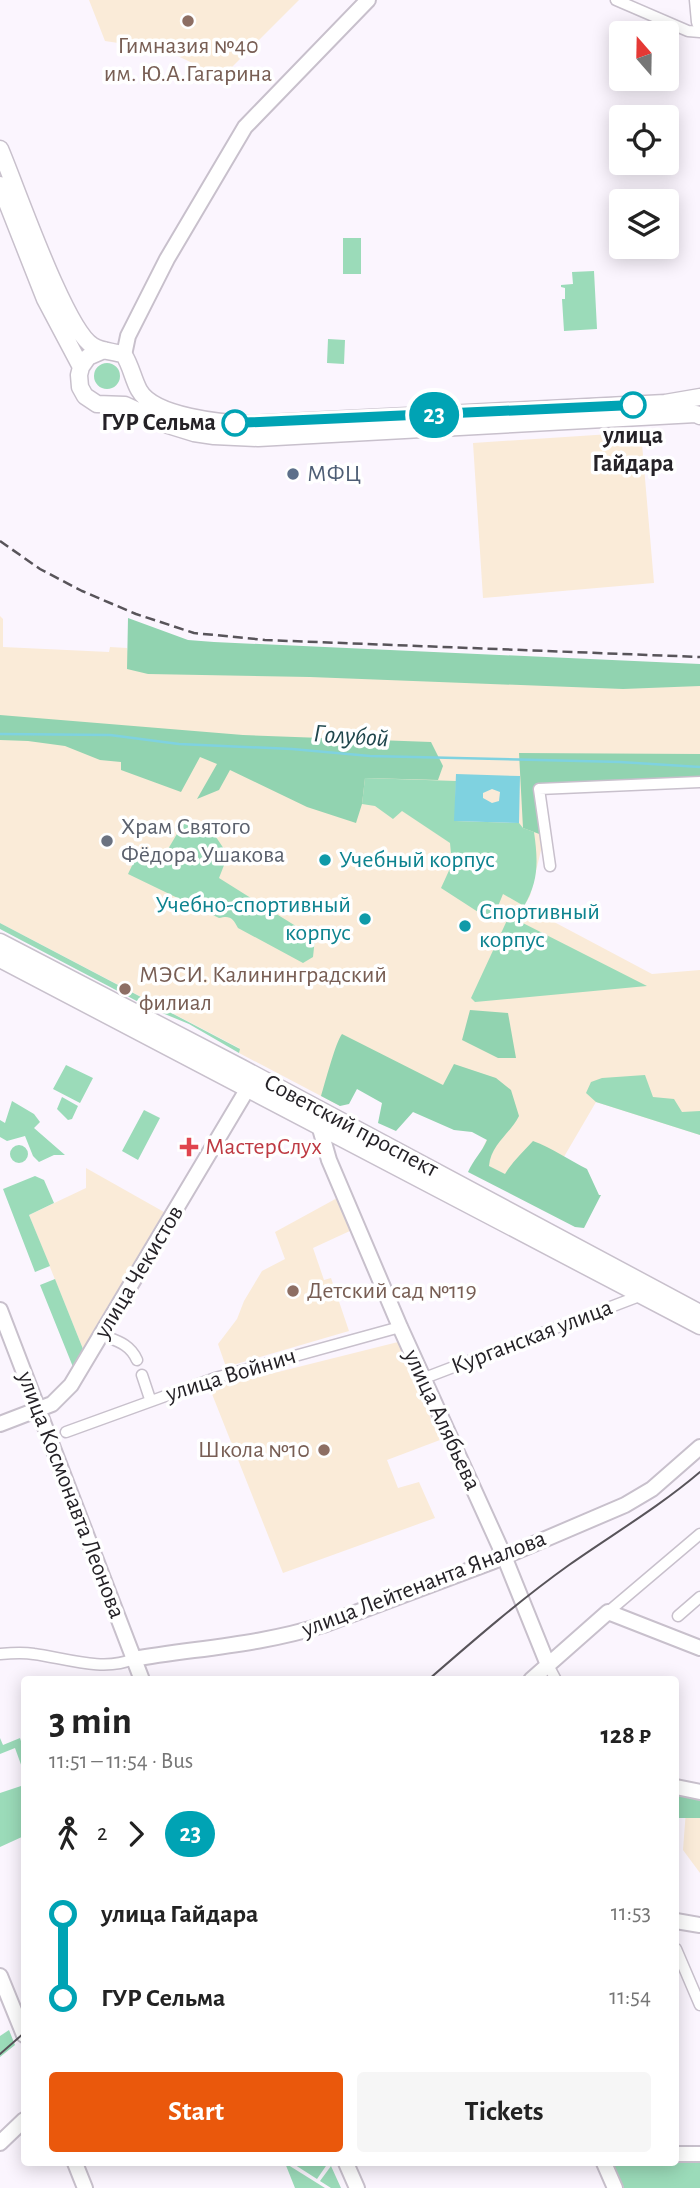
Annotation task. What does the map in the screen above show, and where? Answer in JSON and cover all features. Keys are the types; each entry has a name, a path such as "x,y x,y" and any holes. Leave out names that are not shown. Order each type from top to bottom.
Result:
{"main road":[{"path":"698,0 700,22"},
{"path":"0,149 65,309 85,339 92,346 113,352 132,372 144,396 163,407 194,418 250,424 340,426 696,414 700,416"},
{"path":"0,185 46,299 80,367 80,387 85,396 97,404 125,405 168,425 214,436 258,438 340,426 665,403 700,397"},
{"path":"80,367 88,356 113,352"},
{"path":"112,404 122,399 132,388 132,372"},
{"name":"Советский проспект","path":"0,942 700,1312"},
{"name":"Советский проспект","path":"0,959 700,1326"}],"street":[{"path":"113,352 128,337 167,259 245,127 368,0"},
{"path":"616,0 688,31 700,32"},
{"path":"550,866 539,789 700,782"},
{"name":"улица Чекистов","path":"0,1424 52,1404 71,1385 248,1088"},
{"name":"улица Алябьева","path":"319,1125 329,1160 422,1379 504,1556 554,1676"},
{"path":"329,1160 344,1138"},
{"name":"Курганская улица","path":"422,1379 642,1295"},
{"name":"улица Космонавта Леонова","path":"0,1310 140,1676"},
{"name":"улица Войнич","path":"66,1432 150,1399 215,1378 400,1327"},
{"path":"102,1335 127,1345 137,1360"},
{"path":"142,1375 150,1399"},
{"name":"улица Лейтенанта Яналова","path":"0,1654 32,1654 122,1664 133,1659 298,1634 504,1556 625,1505 652,1489 700,1447"},
{"path":"536,1676 700,1534"},
{"path":"678,1616 700,1597"},
{"path":"608,1612 700,1648"},
{"path":"679,1788 700,1792"},
{"path":"679,1922 700,1925"},
{"path":"679,1956 700,2005"},
{"path":"2,1986 21,2028"},
{"path":"0,2132 21,2112"},
{"path":"0,2143 21,2123"},
{"path":"679,2154 700,2154"},
{"path":"76,2166 85,2188"},
{"path":"347,2166 357,2188"},
{"path":"605,2166 615,2188"}],"shaded area":[{"name":"Гимназия №40 им. Ю.А.Гагарина","path":"89,0 299,0 222,77 165,50 105,41"},
{"path":"641,432 654,583 483,598 473,443"},
{"path":"0,616 3,619 3,647 109,652 110,647 127,648 129,656 700,670 700,777 536,785 543,842 530,896 524,906 652,974 700,970 700,1135 596,1102 537,1203 472,1171 487,1139 356,1072 340,1106 239,1053 239,1048 0,923"},
{"path":"86,1168 164,1212 83,1349 29,1215 86,1188"},
{"name":"Детский сад №119","path":"339,1197 352,1230 313,1248 324,1280 331,1278 349,1331 226,1367 218,1344 237,1319 244,1301 262,1271 285,1259 275,1232"},
{"name":"Школа №10","path":"398,1342 440,1440 387,1460 398,1488 419,1482 435,1518 283,1573 210,1389"},
{"path":"687,1797 700,1800 700,1873 683,1850"}],"green space":[{"path":"343,238 361,238 361,274 343,274"},
{"path":"594,271 597,329 564,331 562,299 565,299 565,288 561,285 573,284 572,272"},
{"path":"328,339 345,340 344,364 327,363"},
{"path":"107,363 116,367 120,376 116,385 107,389 98,385 94,376 98,367"},
{"path":"128,618 188,640 700,664 700,686 623,689 310,677 148,674 127,669"},
{"path":"0,715 243,735 431,742 443,766 438,780 365,778 362,804 356,823 307,807 230,770 219,790 197,799 217,764 200,757 181,792 121,770 121,762 100,760 65,746 0,740"},
{"path":"519,753 700,754 700,778 536,785 542,835 523,828"},
{"path":"365,778 456,781 455,821 519,823 523,828 534,832 536,870 524,906 503,894 492,921 441,888 452,864 450,843 402,811 393,819 375,806 362,804"},
{"path":"184,822 212,831 228,855 219,878 315,938 313,957 303,963 238,928 231,918 219,918 128,874 139,851 161,861"},
{"path":"509,916 647,986 475,1002 471,998"},
{"path":"0,923 240,1049 239,1053 189,1024 150,1008 0,929"},
{"path":"470,1010 508,1013 516,1058 498,1058 462,1040"},
{"path":"342,1034 443,1085 454,1064 496,1078 511,1090 519,1116 493,1151 489,1166 505,1174 533,1141 587,1169 601,1195 584,1228 575,1227 468,1172 487,1140 472,1132 454,1130 413,1112 396,1131 378,1123 382,1103 357,1089 349,1104 340,1106 321,1096"},
{"path":"66,1065 93,1078 80,1103 53,1089"},
{"path":"645,1075 653,1097 674,1099 682,1112 700,1111 700,1135 596,1102 586,1093 591,1082 602,1078"},
{"path":"62,1097 78,1106 72,1119 68,1120 57,1109"},
{"path":"12,1101 34,1114 40,1122 34,1128 65,1155 54,1155 39,1162 33,1156 25,1136 7,1141 0,1137 0,1120 5,1123"},
{"path":"144,1110 160,1118 138,1160 122,1151"},
{"path":"19,1145 25,1148 28,1154 25,1160 19,1163 13,1160 10,1154 13,1148"},
{"path":"35,1176 44,1180 54,1203 29,1215 50,1266 35,1272 3,1189"},
{"path":"55,1279 83,1349 73,1367 40,1285"},
{"path":"0,1738 3,1745 20,1738 21,1765 15,1748 0,1754"},
{"path":"21,1786 21,1837 0,1847 0,1793"},
{"path":"679,1794 700,1798 700,1818 679,1818"},
{"path":"9,2030 15,2045 0,2057 0,2036"},
{"path":"679,2162 700,2162 700,2188 624,2188 614,2166 679,2166"},
{"path":"286,2166 325,2188 295,2188"},
{"path":"297,2166 326,2166 317,2179"},
{"path":"331,2166 341,2188 331,2188 320,2181"}],"water":[{"path":"456,774 520,776 519,823 454,821","holes":["492,789 500,792 499,801 492,803 483,798 483,793"]}],"waterway":[{"name":"Голубой","path":"0,734 110,735 179,744 370,756 620,762 700,767"}],"tram line":[{"path":"433,1676 533,1592 700,1472"},
{"path":"0,2054 21,2036"}],"railway":[{"path":"0,541 40,569 82,591 136,614 194,633 265,640 700,657"}],"bus line":[{"name":"23","path":"235,423 633,405"}],"place":[{"name":"Гимназия №40 им. Ю.А.Гагарина","path":"188,21"},
{"name":"улица Гайдара","path":"633,405"},
{"name":"ГУР Сельма","path":"235,423"},
{"name":"МФЦ","path":"293,474"},
{"name":"Храм Святого Фёдора Ушакова","path":"107,841"},
{"name":"Учебный корпус","path":"325,860"},
{"name":"Учебно-спортивный корпус","path":"365,919"},
{"name":"Спортивный корпус","path":"465,926"},
{"name":"МЭСИ. Калининградский филиал","path":"125,989"},
{"name":"МастерСлух","path":"189,1147"},
{"name":"Детский сад №119","path":"293,1291"},
{"name":"Школа №10","path":"324,1450"}]}
